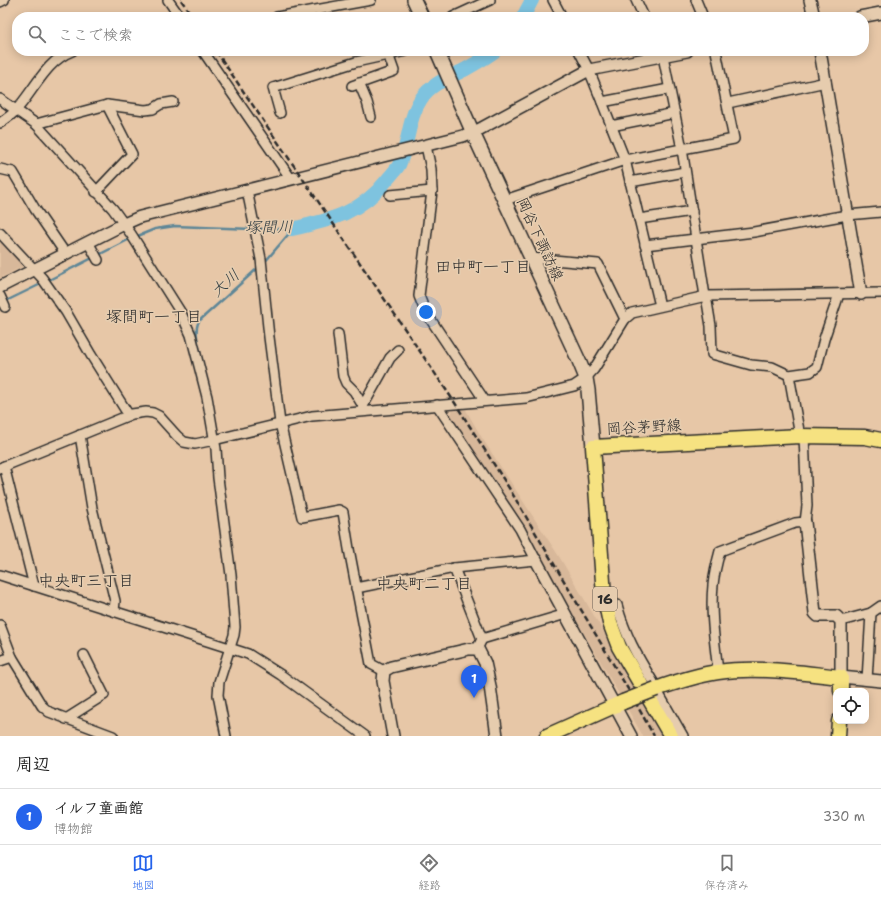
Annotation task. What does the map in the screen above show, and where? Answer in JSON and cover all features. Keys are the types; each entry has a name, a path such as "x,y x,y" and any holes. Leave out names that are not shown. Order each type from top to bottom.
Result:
{"main road":[{"path":"414,0 420,12"},
{"name":"岡谷下諏訪線","path":"439,56 473,133 580,360 586,378 593,447"},
{"name":"岡谷茅野線","path":"671,736 619,647 610,623 604,595 600,554 593,447 802,436 865,437 881,440"},
{"path":"547,736 656,689 689,678 718,672 746,670 786,671 840,676 840,688"},
{"path":"838,736 839,724"}],"street":[{"path":"0,2 4,0"},
{"path":"168,0 176,12"},
{"path":"305,12 372,0"},
{"path":"464,12 490,0"},
{"path":"553,0 559,12"},
{"path":"636,0 642,12"},
{"path":"696,0 701,12"},
{"path":"810,0 813,12"},
{"path":"869,15 881,13"},
{"path":"0,123 16,110 52,64 61,56"},
{"path":"206,56 291,179"},
{"path":"280,113 273,88 380,56"},
{"path":"371,117 367,102 355,85 394,71 389,56"},
{"path":"582,56 589,70 625,160 660,306"},
{"path":"0,287 140,217 411,150 473,133 589,70 653,56"},
{"path":"662,56 682,150 711,326 712,354 751,365 772,367 789,375 810,372 817,366 839,294"},
{"path":"505,200 625,160 734,139 728,103 717,56"},
{"path":"821,56 861,294"},
{"path":"728,103 826,82"},
{"path":"602,102 669,89"},
{"path":"0,99 36,124 113,209 131,234 181,313 191,335 214,440 231,576 235,627 234,635 218,682 218,695 226,736"},
{"path":"36,124 107,105 145,110 153,109 161,104 173,102"},
{"path":"96,192 132,154 107,105"},
{"path":"611,126 675,113"},
{"path":"426,146 431,169 432,190 419,296 425,312 485,401"},
{"path":"0,168 13,172 35,209 65,254"},
{"path":"630,182 685,172"},
{"path":"247,190 261,259 268,337 280,423 302,517 339,510 343,512 371,664 384,671"},
{"path":"390,195 432,190"},
{"path":"639,219 692,211"},
{"path":"645,245 754,232 847,215 881,212"},
{"path":"0,233 45,282 66,312 90,355 128,414"},
{"path":"88,242 96,256"},
{"path":"531,258 598,264 625,319"},
{"path":"34,586 2,467 128,414 146,412 153,413 159,416 184,442 195,444 312,416 363,408 437,405 526,398 574,386 586,378 594,369 625,319 632,313 705,296 881,293"},
{"path":"338,334 343,376 346,384 354,391 363,408"},
{"path":"363,408 390,358 398,350"},
{"path":"789,375 802,436 807,506 805,522 814,613 818,616 836,616 841,621 840,676 881,681"},
{"path":"437,405 520,529 566,614 607,695 619,704 631,736"},
{"path":"80,435 92,508 115,601 114,611"},
{"path":"718,672 712,622 712,601 713,584 720,551 795,523 805,522"},
{"path":"356,588 454,568 536,560"},
{"path":"454,568 480,644 487,671 497,736"},
{"path":"0,575 230,647 248,654 281,675 365,736"},
{"path":"606,605 617,605 622,625 633,650 683,736"},
{"path":"841,621 871,613 881,606"},
{"path":"867,680 871,613"},
{"path":"384,671 391,667 469,649 566,614"},
{"path":"0,625 12,657 42,706 49,712 114,736"},
{"path":"66,719 104,694 84,655"},
{"path":"0,661 12,657"},
{"path":"384,671 383,681 393,736"}],"shaded area":[{"path":"0,239 25,265 0,278"},
{"path":"453,409 466,410 482,438 560,558 665,736 643,736 509,502 450,417"}],"waterway":[{"name":"塚間川","path":"526,12 532,0"},
{"name":"塚間川","path":"292,229 344,214 367,200 377,191 399,165 405,148 413,114 425,93 436,85 488,56"},
{"name":"塚間川","path":"47,281 128,240 155,229 175,226 252,229"},
{"name":"塚間川","path":"257,229 292,229"},
{"name":"大川","path":"264,263 292,230"},
{"name":"大川","path":"200,352 197,340 199,321 259,267"},
{"name":"塚間川","path":"4,302 43,283"}],"railway":[{"path":"181,0 189,12"},
{"path":"219,56 455,403 509,488 628,689 654,736"}],"place":[{"name":"イルフ童画館","path":"474,698"}],"district":[{"name":"田中町一丁目","path":"483,266"},
{"name":"塚間町一丁目","path":"154,316"},
{"name":"中央町三丁目","path":"86,580"},
{"name":"中央町二丁目","path":"424,583"}]}
